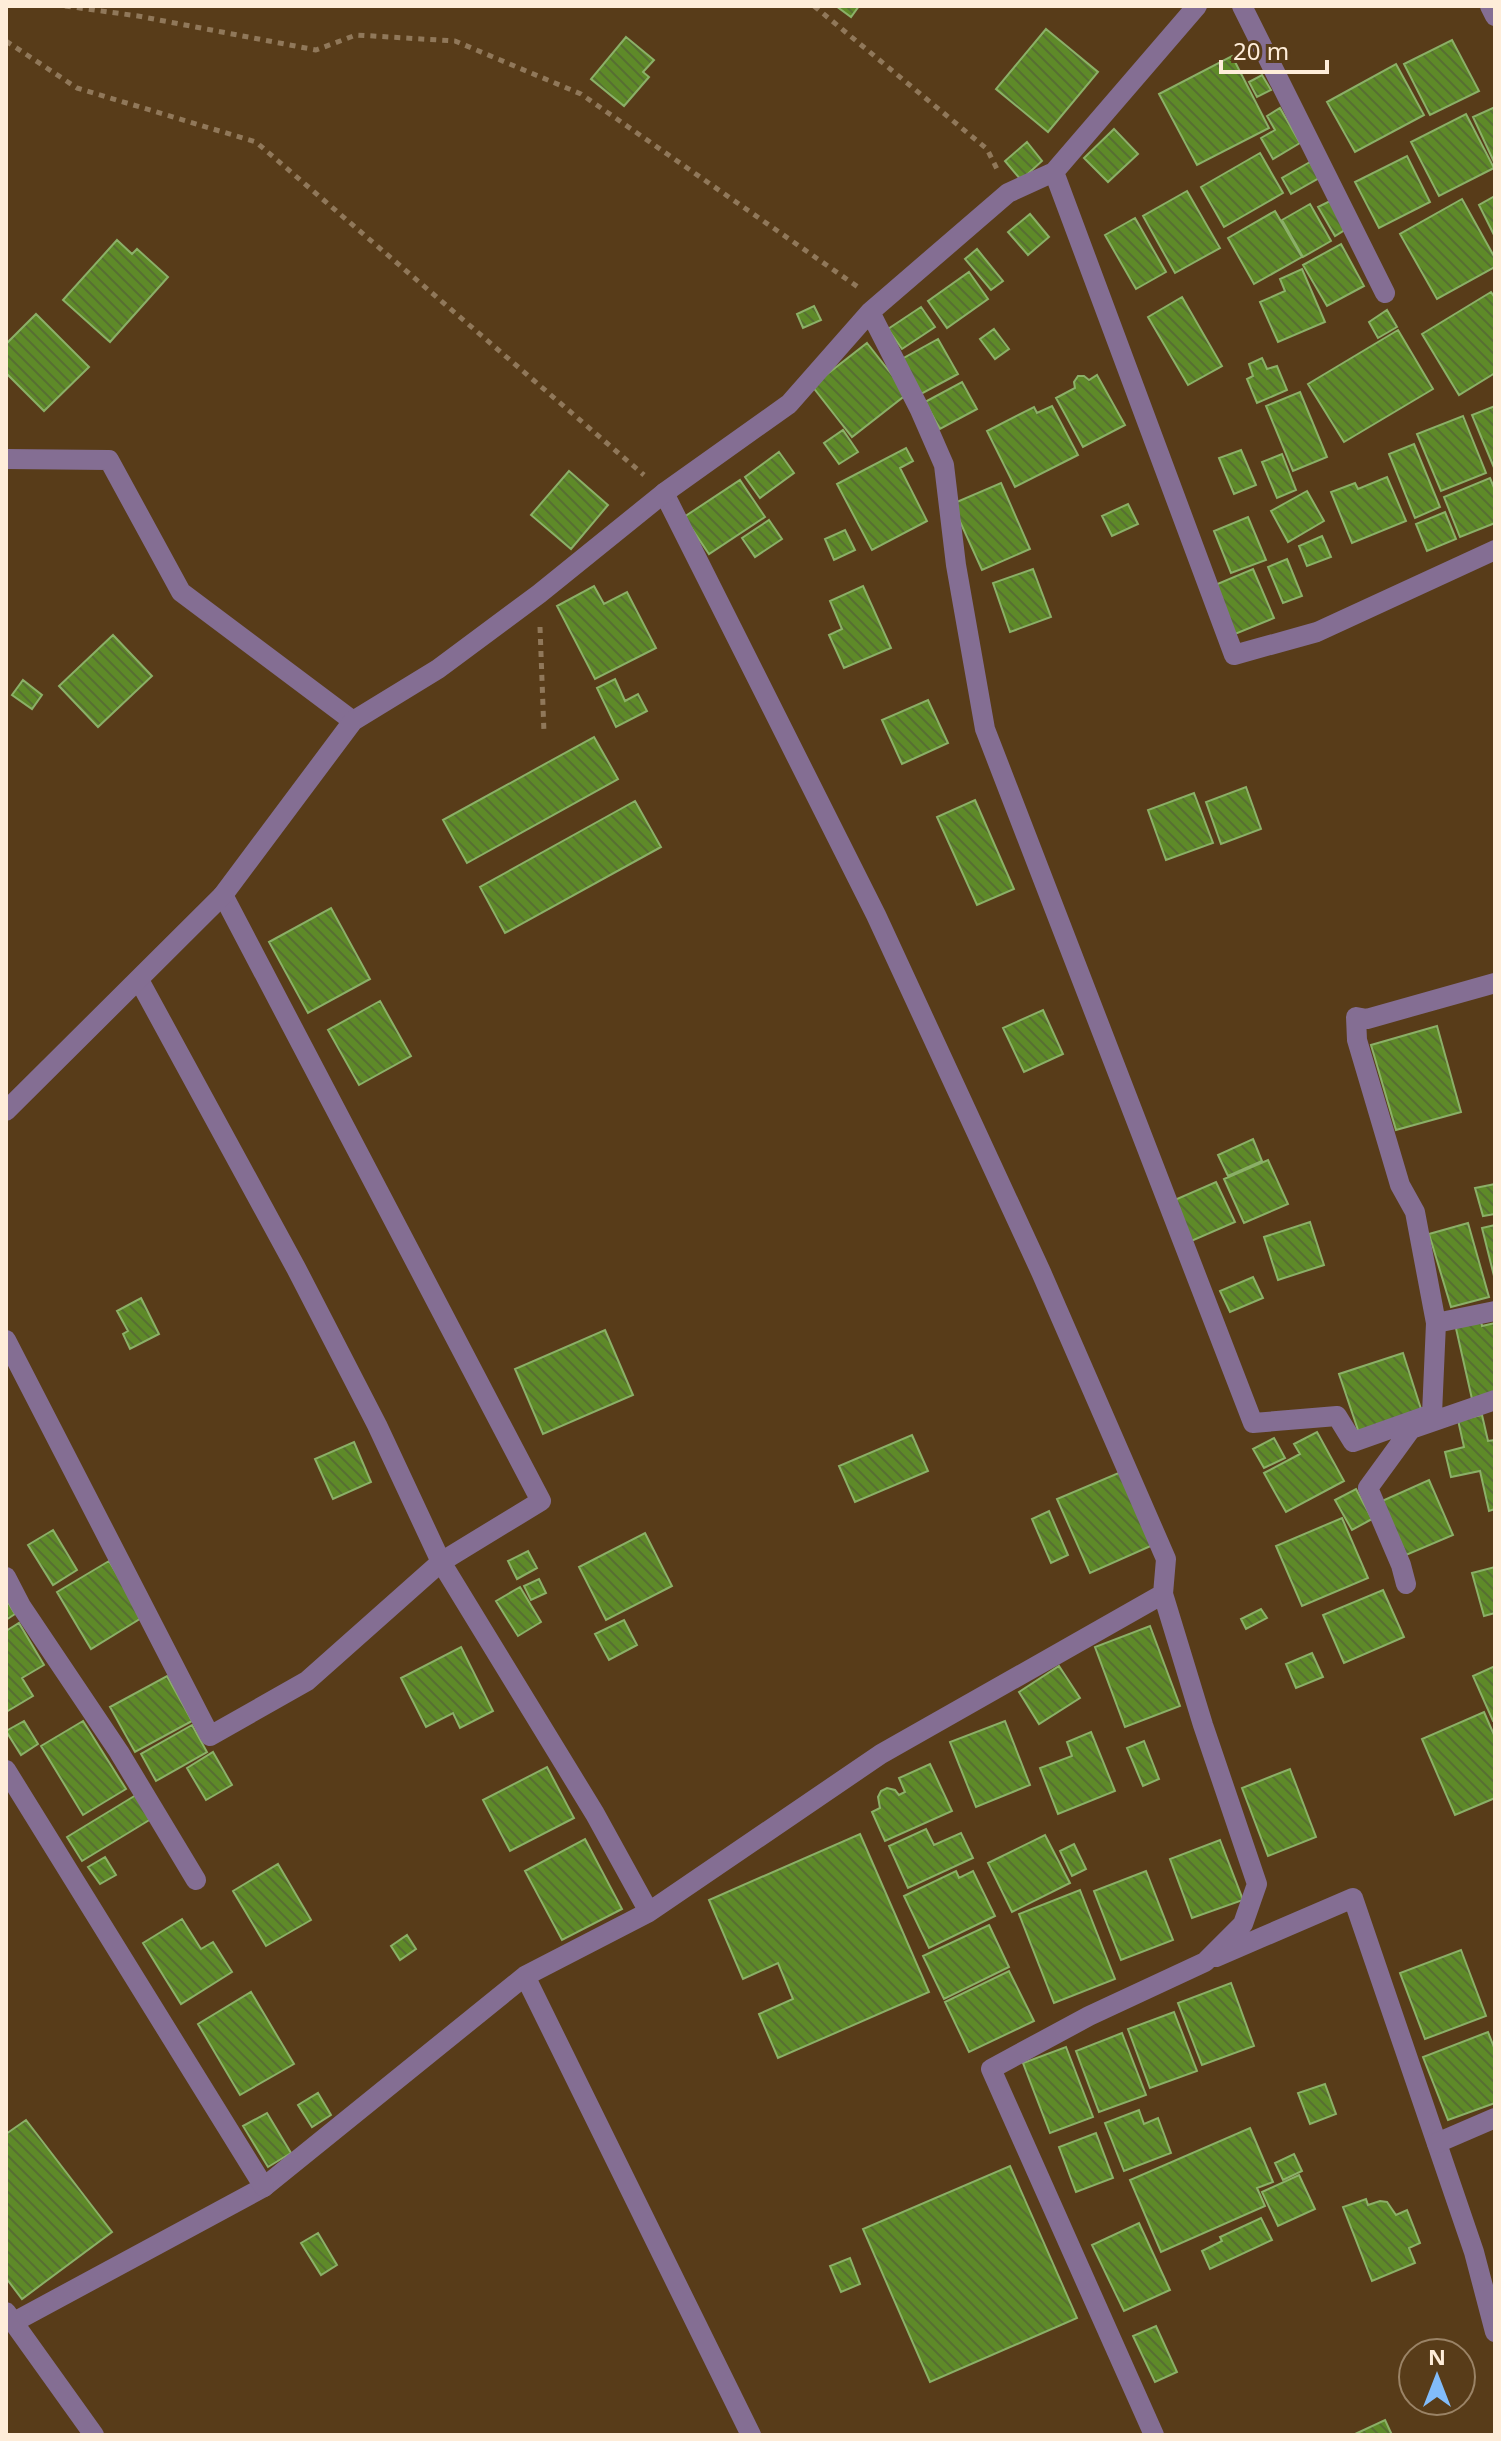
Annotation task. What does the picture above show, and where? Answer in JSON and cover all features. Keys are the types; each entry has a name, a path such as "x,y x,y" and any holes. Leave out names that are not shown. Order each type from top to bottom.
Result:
{"street":[{"path":"6,1111 223,895 353,721 438,669 539,594 664,493 789,404 876,308 1008,193 1054,172 1197,6"},
{"path":"1242,6 1385,293"},
{"path":"1490,6 1495,16"},
{"path":"1054,172 1234,655 1317,632 1495,550"},
{"path":"876,308 944,465 956,565 985,729 1253,1423 1337,1416 1353,1442 1432,1414 1436,1323 1415,1212 1400,1185 1357,1040 1356,1017 1367,1019 1495,983"},
{"path":"6,459 109,460 181,592 353,721"},
{"path":"664,493 876,915 1041,1272 1166,1559 1163,1594 1257,1884 1243,1924 1205,1962"},
{"path":"6,1340 210,1736 307,1681 441,1562 541,1501 223,895"},
{"path":"139,980 296,1268 377,1425 441,1562 595,1814 649,1912"},
{"path":"1436,1323 1495,1311"},
{"path":"1406,1584 1368,1488 1411,1429 1495,1400"},
{"path":"6,1577 21,1606 119,1752 196,1880"},
{"path":"94,2435 10,2317 264,2187 525,1976 649,1912 881,1754 1163,1594"},
{"path":"6,1770 264,2187"},
{"path":"1154,2435 991,2069 1089,2016 1353,1898 1474,2252 1495,2332"},
{"path":"525,1976 751,2435"},
{"path":"1437,2143 1495,2118"}],"path":[{"path":"65,6 138,16 316,50 356,35 455,41 581,94 876,308"},
{"path":"814,6 987,149 1008,193"},
{"path":"6,41 77,88 256,142 664,493"},
{"path":"539,594 544,733"}],"building":[{"path":"836,6 859,6 851,17"},
{"path":"1046,29 1098,72 1048,132 996,89"},
{"path":"626,37 654,60 643,72 649,77 624,106 591,79"},
{"path":"1452,40 1479,91 1430,115 1404,64"},
{"path":"1232,56 1269,128 1197,165 1159,94"},
{"path":"1396,64 1424,115 1355,152 1327,102"},
{"path":"1262,75 1271,90 1257,97 1249,82"},
{"path":"1495,107 1495,164 1473,117"},
{"path":"1280,108 1300,143 1273,159 1261,138 1275,130 1267,116"},
{"path":"1466,114 1494,168 1439,196 1411,142"},
{"path":"1114,129 1138,154 1108,182 1084,158"},
{"path":"1027,142 1042,161 1021,180 1005,161"},
{"path":"1260,153 1283,193 1224,227 1201,187"},
{"path":"1407,156 1430,202 1379,228 1355,182"},
{"path":"1310,162 1319,178 1291,194 1282,178"},
{"path":"1187,191 1220,248 1175,273 1143,216"},
{"path":"1495,196 1495,237 1479,205"},
{"path":"1462,199 1495,258 1495,267 1437,299 1400,234"},
{"path":"1332,200 1348,228 1335,236 1318,207"},
{"path":"1310,204 1331,241 1303,257 1282,220"},
{"path":"1275,211 1302,257 1254,284 1228,238"},
{"path":"1030,214 1049,237 1028,255 1008,232"},
{"path":"1135,218 1166,272 1136,289 1105,235"},
{"path":"117,240 132,254 137,249 168,277 110,342 63,300"},
{"path":"1341,244 1364,286 1327,306 1303,265"},
{"path":"977,249 1003,281 991,290 965,259"},
{"path":"1302,269 1325,322 1278,342 1260,302 1285,291 1280,279"},
{"path":"969,272 988,299 947,328 928,301"},
{"path":"1491,292 1495,298 1495,373 1459,395 1422,334"},
{"path":"1182,297 1222,366 1188,385 1148,317"},
{"path":"814,306 821,320 803,328 797,314"},
{"path":"921,307 935,327 902,349 888,329"},
{"path":"1387,310 1397,327 1378,338 1369,322"},
{"path":"36,314 89,367 44,411 6,373 6,344"},
{"path":"994,329 1009,349 995,359 980,339"},
{"path":"1398,330 1433,389 1344,442 1308,384"},
{"path":"938,339 958,374 921,394 902,359"},
{"path":"867,343 907,394 852,437 812,386"},
{"path":"1262,358 1267,369 1277,366 1287,390 1257,403 1247,379 1253,376 1249,364"},
{"path":"1097,375 1125,425 1083,447 1056,398 1075,388 1074,382 1078,376 1089,380"},
{"path":"962,382 977,409 940,429 925,402"},
{"path":"1300,392 1327,457 1293,471 1266,406"},
{"path":"1052,406 1078,455 1015,487 987,431 1034,407 1037,413"},
{"path":"1495,406 1495,470 1472,415"},
{"path":"1463,416 1486,473 1441,491 1417,434"},
{"path":"843,430 858,452 839,464 824,443"},
{"path":"1414,444 1440,507 1415,518 1389,454"},
{"path":"906,448 913,461 900,468 927,521 872,550 837,484"},
{"path":"1241,450 1256,485 1234,494 1219,458"},
{"path":"779,452 794,473 760,498 745,477"},
{"path":"1282,454 1296,490 1277,498 1262,462"},
{"path":"569,471 608,505 571,549 531,515"},
{"path":"1387,477 1406,521 1352,543 1331,492 1355,483 1358,489"},
{"path":"1490,478 1495,490 1495,523 1460,537 1444,497"},
{"path":"740,480 765,517 709,554 684,517"},
{"path":"1001,483 1030,549 982,570 952,504"},
{"path":"1307,491 1324,521 1288,542 1271,511"},
{"path":"1128,504 1138,524 1112,536 1102,516"},
{"path":"1445,512 1456,539 1427,551 1416,524"},
{"path":"1248,517 1266,560 1231,573 1214,531"},
{"path":"769,520 782,539 755,557 742,538"},
{"path":"845,530 855,550 834,560 825,539"},
{"path":"1322,536 1331,557 1307,566 1299,546"},
{"path":"1287,559 1302,596 1283,603 1268,567"},
{"path":"1033,569 1051,617 1010,632 993,583"},
{"path":"1253,569 1274,618 1235,634 1215,585"},
{"path":"594,586 604,604 627,592 656,648 595,679 557,606"},
{"path":"863,586 891,648 844,668 829,635 842,629 830,601"},
{"path":"113,635 152,676 98,727 59,686"},
{"path":"615,679 625,701 638,694 647,711 616,727 597,688"},
{"path":"23,680 42,695 32,709 12,695"},
{"path":"928,700 948,743 902,764 882,720"},
{"path":"594,737 618,779 467,863 443,820"},
{"path":"1246,787 1261,829 1221,844 1206,802"},
{"path":"1194,793 1213,843 1166,860 1148,810"},
{"path":"975,800 1014,889 977,905 937,817"},
{"path":"635,801 661,847 505,933 480,887"},
{"path":"331,908 370,979 308,1013 269,942"},
{"path":"380,1001 411,1056 359,1085 328,1030"},
{"path":"1043,1010 1063,1054 1024,1072 1003,1028"},
{"path":"1437,1026 1461,1112 1396,1130 1371,1045"},
{"path":"1253,1139 1262,1161 1228,1176 1218,1155"},
{"path":"1268,1160 1288,1204 1244,1223 1224,1179"},
{"path":"1216,1182 1235,1222 1189,1242 1170,1202"},
{"path":"1495,1184 1495,1214 1483,1216 1475,1188"},
{"path":"1310,1222 1324,1265 1278,1280 1264,1237"},
{"path":"1468,1223 1489,1297 1451,1307 1429,1234"},
{"path":"1495,1225 1495,1280 1482,1228"},
{"path":"1253,1277 1263,1298 1230,1312 1220,1291"},
{"path":"141,1298 159,1334 130,1349 123,1334 128,1331 117,1311"},
{"path":"1480,1318 1482,1326 1495,1323 1495,1394 1472,1399 1455,1324"},
{"path":"605,1330 633,1395 543,1434 515,1369"},
{"path":"1403,1353 1422,1412 1359,1433 1339,1374"},
{"path":"1482,1415 1488,1441 1495,1440 1495,1509 1489,1511 1480,1471 1451,1477 1445,1452 1464,1447 1458,1420"},
{"path":"1317,1432 1344,1481 1286,1512 1264,1473 1300,1454 1294,1444"},
{"path":"912,1435 928,1471 855,1502 839,1466"},
{"path":"1274,1438 1285,1458 1264,1468 1253,1449"},
{"path":"354,1442 371,1482 333,1499 315,1459"},
{"path":"1121,1472 1153,1545 1090,1573 1057,1499"},
{"path":"1429,1480 1453,1535 1406,1555 1382,1501"},
{"path":"1356,1489 1372,1519 1352,1530 1335,1500"},
{"path":"1049,1511 1068,1555 1051,1563 1032,1519"},
{"path":"1342,1518 1368,1578 1302,1606 1276,1546"},
{"path":"53,1530 77,1570 53,1585 28,1545"},
{"path":"645,1533 672,1586 606,1620 579,1567"},
{"path":"528,1551 537,1568 517,1579 508,1561"},
{"path":"109,1561 143,1617 91,1649 57,1592"},
{"path":"1495,1567 1495,1613 1484,1616 1472,1573"},
{"path":"539,1579 546,1593 531,1600 524,1586"},
{"path":"520,1587 541,1622 518,1636 496,1601"},
{"path":"1383,1590 1404,1637 1344,1663 1323,1615"},
{"path":"6,1599 15,1614 6,1620"},
{"path":"1261,1609 1267,1618 1246,1629 1241,1619"},
{"path":"624,1620 637,1645 609,1660 595,1634"},
{"path":"19,1623 44,1665 22,1678 33,1696 6,1712 6,1631"},
{"path":"1150,1626 1180,1706 1125,1727 1095,1647"},
{"path":"461,1647 493,1711 460,1728 453,1713 426,1727 401,1678"},
{"path":"1312,1653 1323,1677 1296,1688 1286,1664"},
{"path":"1059,1666 1080,1698 1039,1724 1019,1692"},
{"path":"1495,1666 1495,1720 1493,1721 1473,1676"},
{"path":"167,1676 192,1721 135,1752 110,1707"},
{"path":"1484,1712 1495,1737 1495,1798 1455,1815 1422,1739"},
{"path":"24,1721 38,1744 21,1755 6,1731"},
{"path":"83,1721 126,1789 83,1815 41,1746"},
{"path":"1005,1721 1030,1785 976,1807 950,1742"},
{"path":"192,1725 207,1752 156,1781 141,1754"},
{"path":"1091,1732 1115,1791 1058,1814 1040,1768 1072,1756 1067,1742"},
{"path":"1144,1741 1159,1779 1143,1786 1127,1748"},
{"path":"213,1752 232,1785 206,1800 187,1768"},
{"path":"930,1764 952,1811 885,1841 872,1812 880,1808 878,1797 881,1791 887,1788 899,1795 905,1792 899,1778"},
{"path":"547,1767 574,1818 510,1851 483,1800"},
{"path":"1290,1769 1316,1837 1268,1856 1242,1788"},
{"path":"136,1795 151,1819 82,1861 67,1837"},
{"path":"926,1829 934,1845 961,1833 973,1858 908,1888 889,1846"},
{"path":"860,1834 929,1992 778,2058 759,2014 793,1999 778,1963 743,1979 709,1900"},
{"path":"1045,1835 1070,1883 1012,1912 988,1863"},
{"path":"585,1839 622,1909 562,1940 525,1871"},
{"path":"1220,1840 1243,1900 1192,1918 1170,1859"},
{"path":"1074,1844 1086,1869 1072,1876 1060,1851"},
{"path":"105,1857 116,1875 100,1884 88,1867"},
{"path":"278,1864 311,1920 266,1946 233,1891"},
{"path":"956,1871 959,1878 973,1871 995,1916 929,1948 904,1896"},
{"path":"1146,1871 1173,1940 1121,1960 1094,1891"},
{"path":"1080,1890 1115,1979 1054,2003 1019,1914"},
{"path":"182,1919 201,1949 213,1942 232,1972 181,2004 143,1943"},
{"path":"989,1925 1009,1967 944,1999 923,1956"},
{"path":"407,1935 416,1949 400,1960 391,1946"},
{"path":"1461,1950 1486,2016 1425,2039 1400,1973"},
{"path":"1009,1971 1034,2021 969,2052 945,2002"},
{"path":"1231,1983 1254,2046 1202,2065 1178,2003"},
{"path":"251,1992 294,2064 240,2095 198,2024"},
{"path":"1174,2012 1197,2071 1150,2088 1128,2029"},
{"path":"1488,2032 1495,2050 1495,2103 1448,2120 1423,2057"},
{"path":"1122,2033 1146,2095 1099,2112 1076,2051"},
{"path":"1066,2047 1093,2117 1050,2133 1023,2063"},
{"path":"1325,2084 1336,2114 1310,2124 1298,2093"},
{"path":"318,2093 331,2115 312,2127 298,2105"},
{"path":"1139,2110 1144,2124 1158,2118 1171,2153 1124,2171 1105,2123"},
{"path":"267,2113 291,2153 268,2167 243,2126"},
{"path":"26,2120 112,2232 22,2299 6,2278 6,2134"},
{"path":"1250,2128 1273,2182 1257,2188 1265,2206 1161,2252 1130,2180"},
{"path":"1096,2133 1113,2178 1076,2192 1059,2147"},
{"path":"1294,2154 1302,2171 1283,2180 1275,2163"},
{"path":"1010,2166 1077,2318 930,2382 863,2229"},
{"path":"1299,2175 1315,2209 1278,2226 1262,2192"},
{"path":"1366,2199 1368,2205 1387,2202 1396,2215 1407,2210 1420,2243 1409,2248 1415,2263 1372,2281 1343,2207"},
{"path":"1261,2218 1272,2240 1210,2269 1202,2251 1222,2241 1220,2237"},
{"path":"1139,2223 1170,2290 1124,2311 1092,2245"},
{"path":"318,2233 337,2265 321,2275 301,2243"},
{"path":"850,2258 860,2284 841,2292 830,2266"},
{"path":"1156,2326 1177,2372 1155,2382 1133,2336"},
{"path":"1385,2420 1392,2435 1353,2435"}]}
